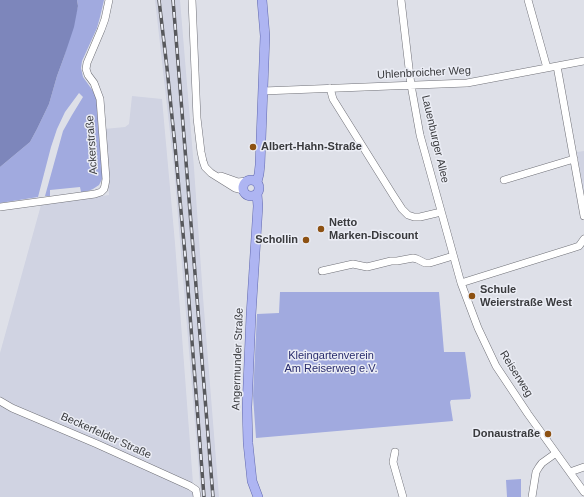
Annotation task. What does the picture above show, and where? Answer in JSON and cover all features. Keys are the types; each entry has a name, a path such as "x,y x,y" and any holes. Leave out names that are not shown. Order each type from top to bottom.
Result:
{"main road":[{"path":"251,187 260,156 266,36 262,0"},
{"name":"Angermunder Straße","path":"251,187 252,205 256,222 247,407 248,443 252,482 258,497"}],"street":[{"name":"Ackerstraße","path":"0,207 95,194 104,189 106,179 100,99 94,83 88,75 86,69 87,63 101,30 109,0"},
{"path":"192,0 197,118 203,161 205,167 211,173 251,187"},
{"name":"Lauenburger Allee","path":"401,0 412,85 422,146 441,212"},
{"path":"528,0 547,68"},
{"name":"Uhlenbroicher Weg","path":"263,90 467,83 584,61"},
{"path":"557,66 584,216"},
{"path":"330,88 333,99 402,209 408,215 414,217 441,212"},
{"path":"504,180 574,160"},
{"name":"Reiserweg","path":"441,212 461,283 478,328 496,366 584,492"},
{"path":"461,283 574,248 579,246 584,239"},
{"path":"322,271 353,264 367,267 412,258 425,263 430,263 453,256"},
{"name":"Beckerfelder Straße","path":"0,402 190,486 196,490 197,497"},
{"path":"395,452 393,462 403,497"},
{"path":"532,497 538,467 556,453"},
{"path":"570,472 584,467"}],"shaded area":[{"path":"0,0 77,0 78,6 74,27 49,104 37,129 30,142 0,167"},
{"path":"155,0 180,0 219,497 201,497 174,168"},
{"path":"132,96 162,99 175,243 194,497 0,497 0,353 41,205 109,195 104,129 125,127 129,124"},
{"path":"584,151 584,195 577,152"}],"green space":[{"path":"77,0 104,0 97,28 82,61 81,68 83,77 97,99 102,179 99,185 88,191 81,192 80,187 50,190 50,196 45,196 63,131 83,97 79,93 65,112 57,129 38,197 0,203 0,167 30,142 49,104 78,6"},
{"name":"Kleingartenverein Am Reiserweg e.V.","path":"280,292 439,292 444,352 465,352 471,396 470,399 451,400 453,421 256,438 253,396 257,314 279,313"},
{"path":"521,479 521,497 507,497 506,480"}],"railway":[{"path":"159,0 187,276 204,497"},
{"path":"173,0 213,497"}],"place":[{"name":"Albert-Hahn-Straße","path":"253,147"},
{"name":"Netto Marken-Discount","path":"321,229"},
{"name":"Schollin","path":"306,240"},
{"name":"Schule Weierstraße West","path":"472,296"},
{"name":"Donaustraße","path":"548,434"}]}
